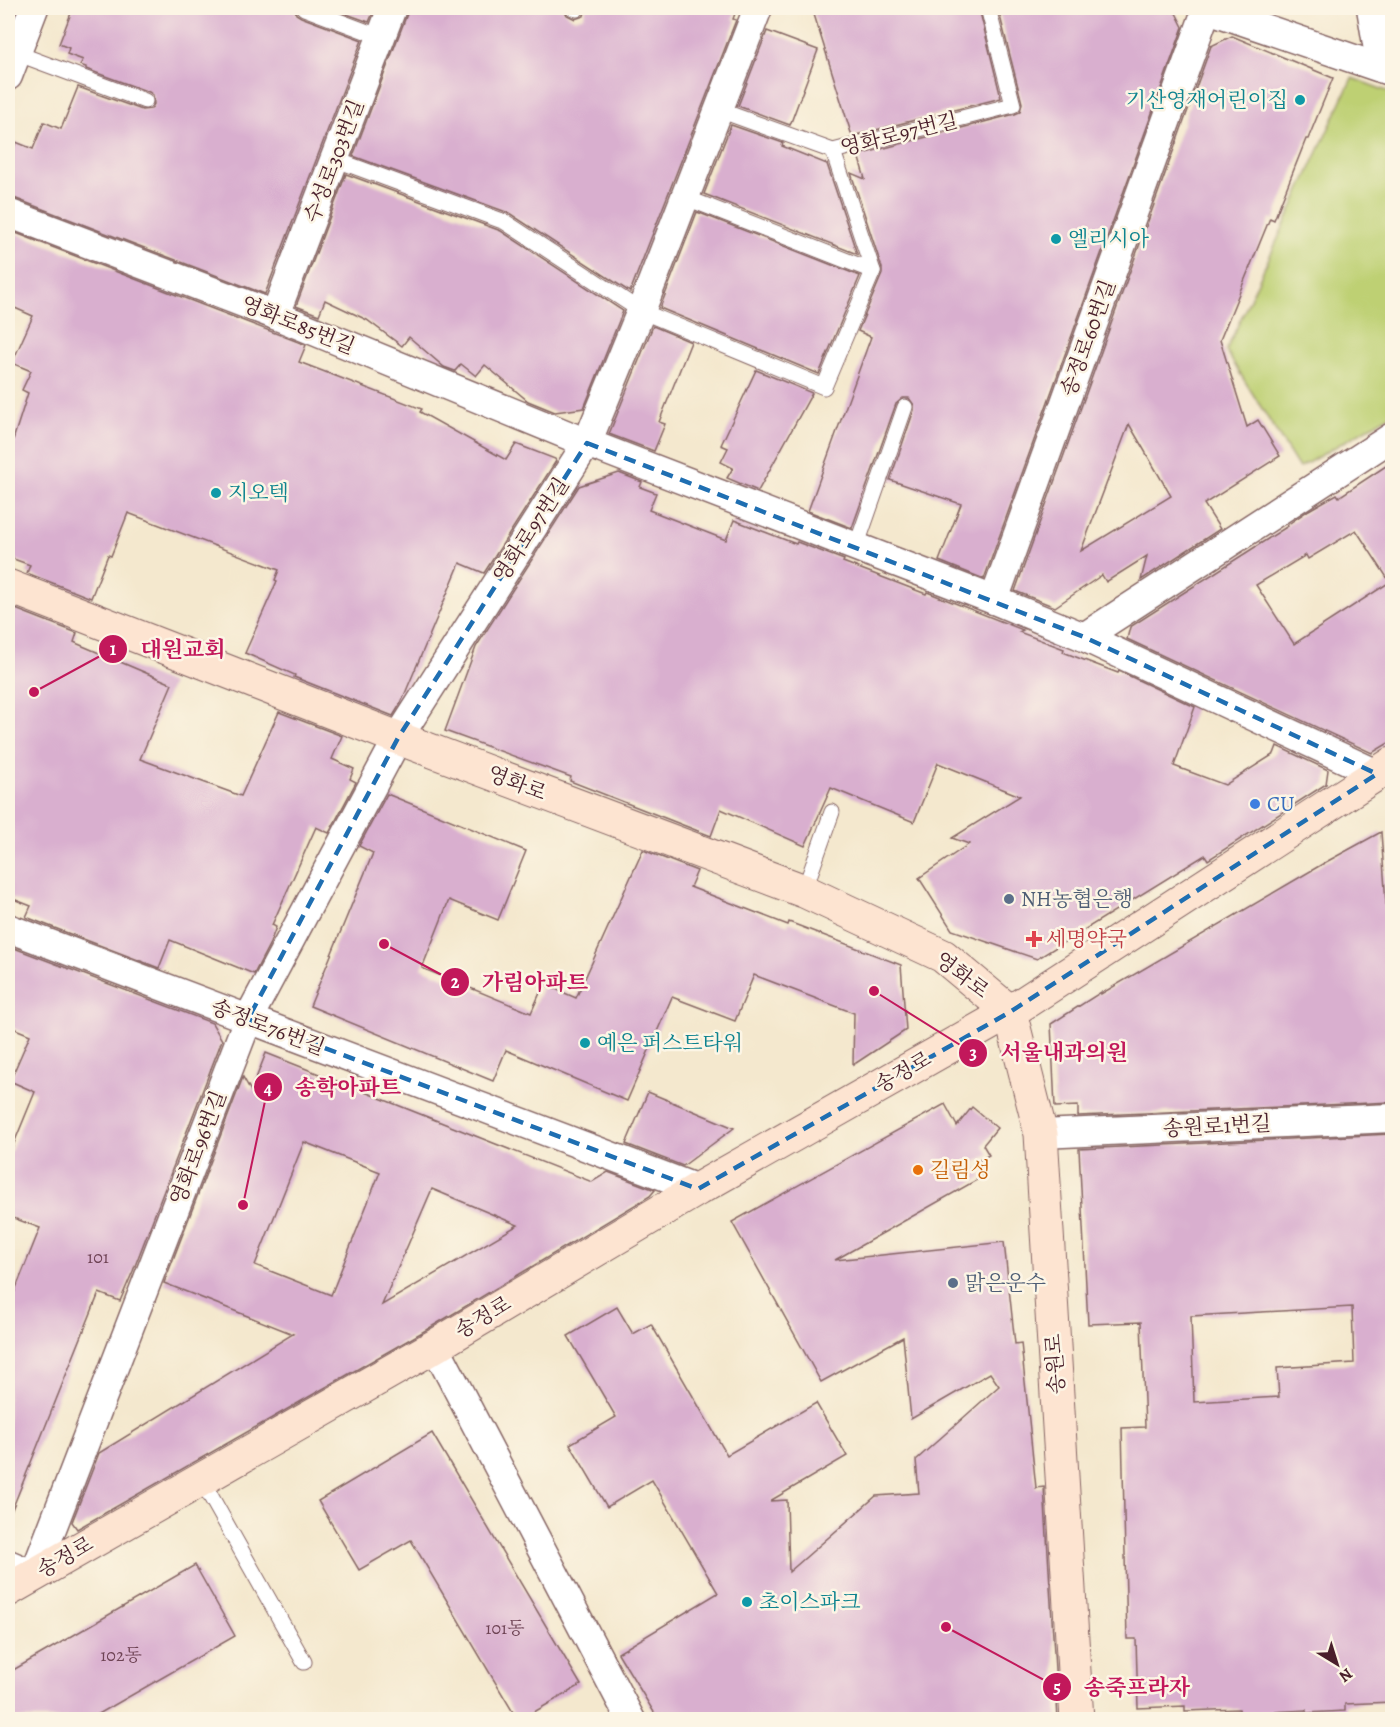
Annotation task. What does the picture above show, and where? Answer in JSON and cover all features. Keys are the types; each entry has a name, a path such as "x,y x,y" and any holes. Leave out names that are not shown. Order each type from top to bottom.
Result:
{"street":[{"path":"12,64 34,8"},
{"name":"수성로303번길","path":"275,315 392,8"},
{"name":"영화로97번길","path":"398,738 587,443 758,8"},
{"path":"1206,8 1387,70"},
{"name":"송정로60번길","path":"994,600 1206,8"},
{"path":"1371,8 1387,70"},
{"name":"영화로85번길","path":"8,213 275,315 587,443"},
{"path":"1084,637 1392,437"},
{"path":"587,443 994,600 1385,769"},
{"name":"영화로","path":"8,585 398,738 804,891 943,956 1010,1012"},
{"name":"영화로96번길","path":"16,1576 248,1019 398,738"},
{"name":"송정로","path":"16,1576 201,1479 435,1346 698,1189 1010,1012 1385,769"},
{"name":"송정로76번길","path":"8,928 698,1189"},
{"name":"송원로","path":"1010,1012 1041,1134 1077,1719"},
{"name":"송원로1번길","path":"1041,1134 1392,1118"},
{"name":"송정로","path":"435,1346 631,1719"}],"lane":[{"path":"304,8 381,37"},
{"name":"영화로97번길","path":"719,110 833,151 1013,105 988,8"},
{"path":"12,64 145,101"},
{"path":"334,159 505,222 641,310 825,387 873,271 833,151"},
{"path":"684,197 873,271"},
{"path":"856,547 905,407"},
{"path":"804,891 832,812"},
{"path":"201,1479 304,1662"}],"highlighted area":[{"path":"587,443 1084,637 1377,774 1010,1012 698,1189 248,1019 398,738"}],"green space":[{"path":"1352,78 1392,93 1392,414 1299,468 1226,351"}],"building":[{"path":"73,8 295,8 296,14 301,17 362,40 265,294 8,197 8,163 16,142 33,149 44,122 61,129 78,87 142,110 151,109 154,104 153,95 149,92 86,69 80,65 83,60 67,54 69,48 59,44"},
{"path":"330,8 375,8 369,22"},
{"path":"408,8 563,8 567,15 575,19 584,16 586,8 737,8 733,19 736,20 630,292 509,213 353,156"},
{"path":"812,8 979,8 1001,98 852,136"},
{"path":"998,8 1161,8 1176,13 1183,27 984,579 939,561 961,504 890,480 914,410 914,405 909,398 903,398 896,404 852,528 808,511 871,337 858,331 882,274 851,173 865,179 858,155 1020,112 1022,103"},
{"path":"767,31 818,50 790,125 738,106"},
{"path":"1232,36 1333,78 1274,220 1270,218 1220,340 1247,427 1258,420 1280,456 1204,504 1220,529 1141,580 1147,556 1106,582 1102,575 1055,607 1015,591 1211,46","holes":["1129,424 1171,496 1081,551"]},
{"path":"731,125 783,143 782,146 827,164 857,254 704,194"},
{"path":"346,174 501,231 623,311 584,408 555,412 528,401 485,365 476,376 461,364 455,371 444,367 409,337 402,346 367,320 325,300 319,315 296,306"},
{"path":"697,212 860,276 819,374 660,308"},
{"path":"8,230 306,345 299,362 422,409 420,412 506,460 516,444 555,459 556,461 484,573 460,563 401,703 393,716 294,677 295,675 245,653 277,581 275,580 279,570 128,513 91,598 27,573 30,565 8,557 8,442 12,443 28,393 22,390 31,371 12,363 33,316 8,305"},
{"path":"653,326 691,342 659,422 665,424 654,451 609,434"},
{"path":"756,370 812,393 758,491 727,478 733,468 721,462 728,448 721,445"},
{"path":"1392,462 1392,741 1372,753 1127,639 1130,627 1288,526 1309,510 1337,494 1339,497","holes":["1356,530 1390,582 1294,644 1256,585 1306,555 1308,559"]},
{"path":"619,473 642,482 640,487 656,493 649,510 726,540 734,520 796,544 797,542 844,560 843,562 1023,630 1019,632 1064,649 1063,652 1118,673 1119,671 1195,707 1174,766 1225,785 1274,754 1277,746 1328,770 1326,784 1208,860 1205,855 1037,959 952,930 919,878 969,844 952,838 1020,796 938,763 914,822 831,788 805,846 721,809 711,836 570,781 571,777 445,731 476,647 579,486"},
{"path":"13,608 77,633 74,642 172,684 140,759 241,796 279,712 342,736 332,759 354,769 350,779 356,782 329,833 316,827 272,925 276,927 270,943 254,974 170,940 159,968 26,917 31,906 8,897 8,624"},
{"path":"387,794 526,851 498,920 449,900 422,968 531,1013 544,984 576,998 643,850 697,871 690,887 901,965 906,1030 853,1065 854,1013 754,975 735,1021 672,997 627,1101 506,1050 493,1081 310,1006 373,853 359,846"},
{"path":"1381,832 1392,990 1392,1102 1078,1116 1078,1106 1055,1107 1051,1024 1101,992 1101,994"},
{"path":"14,948 212,1023 222,1040 120,1301 99,1293 8,1517 8,1308 40,1228 8,1216 8,1158 35,1092 10,1081 30,1035 8,1026 8,966"},
{"path":"266,1053 592,1182 608,1172 655,1190 650,1196 426,1330 77,1529 72,1522 99,1453 293,1334 164,1283 243,1077 251,1091","holes":["304,1142 380,1172 331,1295 255,1265","432,1189 518,1225 382,1305"]},
{"path":"648,1092 734,1128 683,1166 626,1144"},
{"path":"945,1104 957,1126 972,1107 997,1128 983,1145 989,1155 974,1163 982,1177 835,1260 1004,1242 1015,1344 1021,1343 1036,1488 1044,1487 1058,1719 658,1719 618,1653 718,1593 652,1480 607,1507 570,1444 616,1417 568,1336 617,1307 633,1334 651,1324 727,1455 816,1403 847,1456 770,1501 787,1500 789,1572 876,1496 919,1493 916,1460 999,1386 990,1373 911,1419 903,1337 821,1382 732,1222"},
{"path":"1392,1134 1392,1702 1345,1704 1345,1711 1306,1713 1306,1710 1240,1714 1239,1709 1185,1711 1185,1706 1138,1708 1136,1639 1127,1639 1122,1428 1145,1427 1141,1322 1088,1324 1079,1149","holes":["1352,1307 1354,1363 1277,1368 1279,1397 1194,1402 1191,1316"]},
{"path":"432,1433 581,1685 522,1719 517,1719 411,1540 359,1570 318,1501"},
{"path":"195,1565 235,1636 90,1719 8,1719 8,1673"}],"place":[{"name":"기산영재어린이집","path":"1300,100"},
{"name":"엘리시아","path":"1056,239"},
{"name":"지오텍","path":"216,493"},
{"name":"대원교회","path":"34,692"},
{"name":"CU","path":"1255,804"},
{"name":"NH농협은행","path":"1009,899"},
{"name":"세명약국","path":"1034,939"},
{"name":"가림아파트","path":"384,944"},
{"name":"서울내과의원","path":"874,991"},
{"name":"예은 퍼스트타워","path":"585,1043"},
{"name":"길림성","path":"918,1170"},
{"name":"송학아파트","path":"243,1205"},
{"name":"맑은운수","path":"953,1283"},
{"name":"초이스파크","path":"747,1602"},
{"name":"송죽프라자","path":"946,1627"}]}
